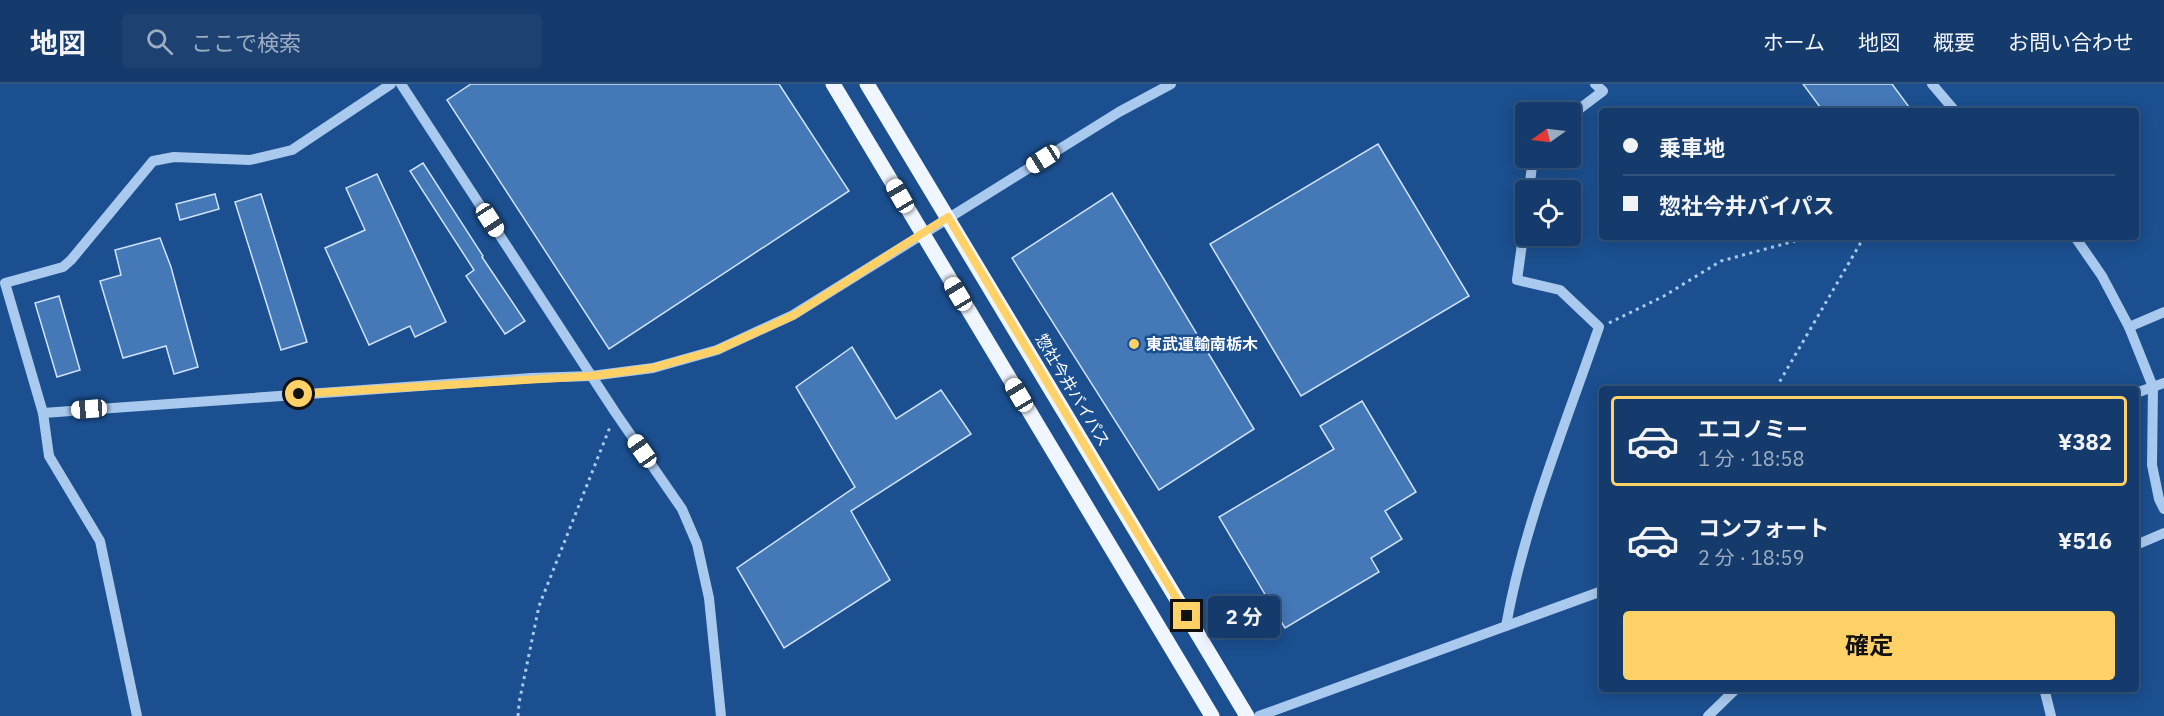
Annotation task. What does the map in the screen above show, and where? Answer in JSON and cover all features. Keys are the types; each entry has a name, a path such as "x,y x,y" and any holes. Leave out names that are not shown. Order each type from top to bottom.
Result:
{"main road":[{"path":"833,84 1212,716"},
{"name":"惣社今井バイパス","path":"867,84 1247,716"}],"street":[{"path":"137,716 100,541 49,456 43,413 2,284 63,267 153,161 174,157 250,160 292,150 391,84"},
{"path":"401,84 591,376 682,509 697,544 709,598 721,716"},
{"path":"43,413 531,378 591,376 652,368 717,350 794,315 1155,87 1171,84"},
{"path":"1581,108 1603,91 1595,84"},
{"path":"1932,84 1952,108"},
{"path":"2076,240 2102,276 2129,327 2153,387 2152,465 2164,509"},
{"path":"1506,627 1514,582 1527,540 1599,327 1560,290 1517,280 1522,246"},
{"path":"2129,327 2164,312"},
{"path":"2139,392 2164,383"},
{"path":"2139,544 2164,533"},
{"path":"1259,716 1599,592"},
{"path":"1708,716 1733,692"},
{"path":"2045,692 2051,716"}],"path":[{"path":"1599,327 1664,296 1720,261 1798,240"},
{"path":"1777,386 1862,240"},
{"path":"518,716 539,606 615,412"}],"building":[{"path":"471,84 779,84 849,191 609,349 447,100"},
{"path":"1803,84 1892,84 1910,108 1821,108"},
{"path":"1378,144 1469,296 1301,396 1210,244"},
{"path":"423,163 525,321 505,334 466,276 474,270 410,171"},
{"path":"377,174 446,322 415,337 410,326 369,345 325,248 365,230 346,188"},
{"name":"東武運輸南栃木","path":"1112,193 1254,429 1159,490 1012,258"},
{"path":"215,194 219,209 180,220 176,204"},
{"path":"261,194 307,342 281,350 235,202"},
{"path":"160,238 171,267 198,367 174,374 166,346 123,358 100,281 121,275 115,250"},
{"path":"59,296 80,370 57,377 35,303"},
{"path":"852,347 896,419 941,390 971,434 851,511 890,580 784,648 737,568 855,487 796,387"},
{"path":"1362,401 1416,492 1385,511 1402,539 1371,558 1379,572 1285,628 1219,517 1334,449 1320,426"}],"place":[{"name":"東武運輸南栃木","path":"1134,344"}],"route":[{"path":"299,394 591,376 652,368 717,350 794,315 948,217 1187,616"}]}
